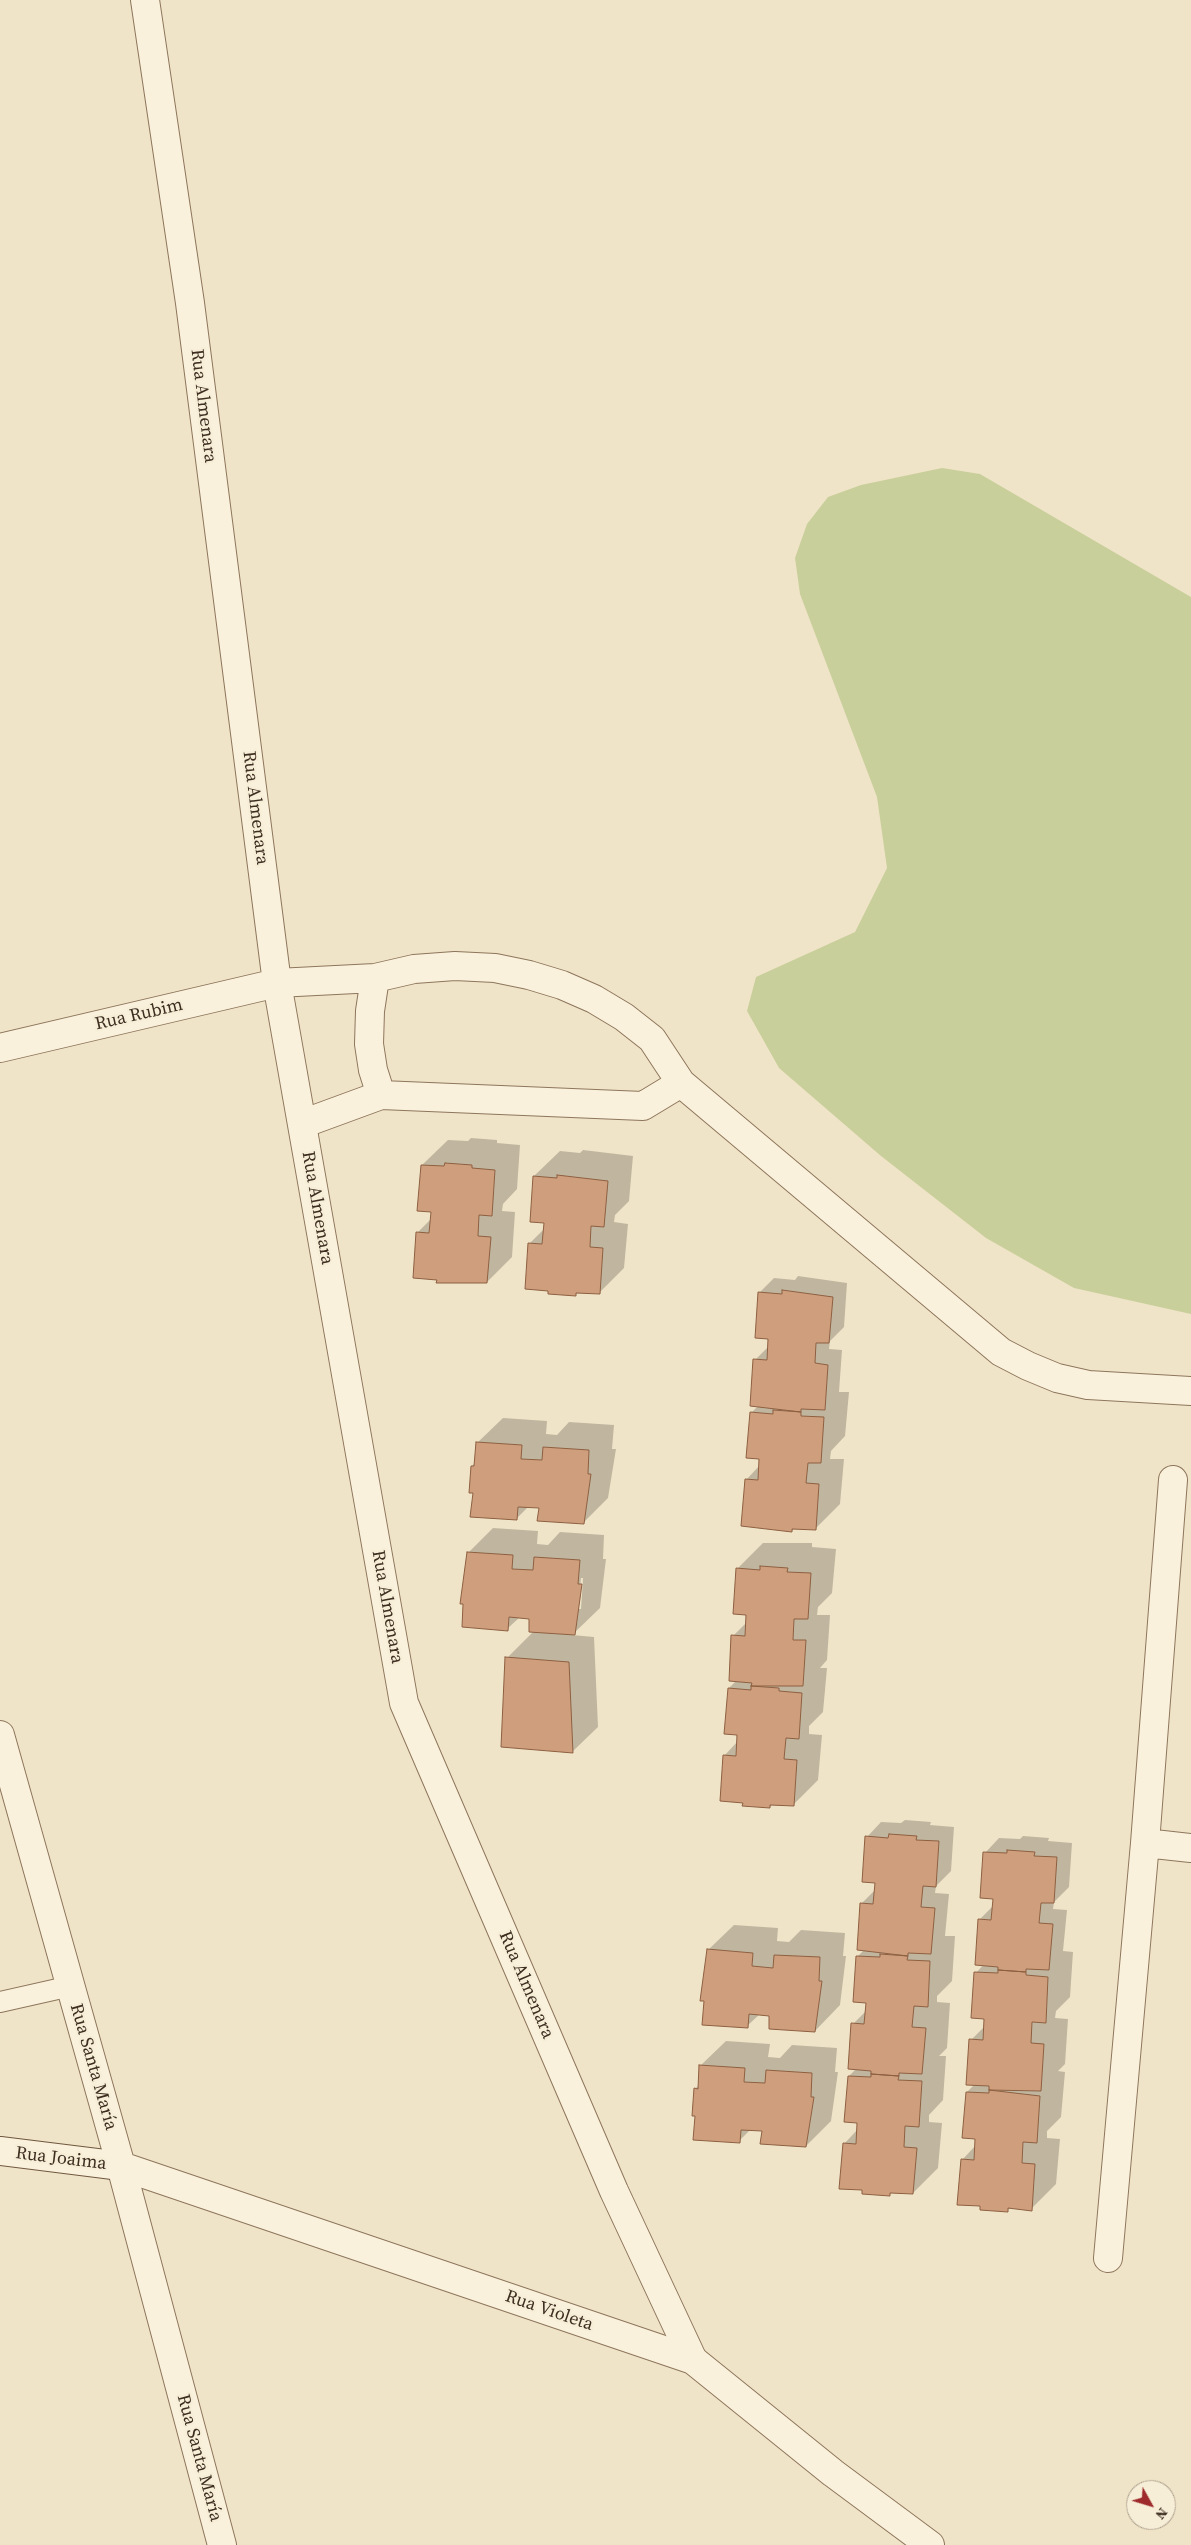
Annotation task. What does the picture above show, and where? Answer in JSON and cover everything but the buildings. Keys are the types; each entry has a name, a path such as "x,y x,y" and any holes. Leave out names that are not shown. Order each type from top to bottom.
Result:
{"street":[{"name":"Rua Almenara","path":"145,0 190,303 277,983 404,1703 614,2190 693,2360"},
{"name":"Rua Rubim","path":"0,1048 277,983 375,978 414,969 454,966 503,970 562,985 594,999 624,1017 652,1038 681,1083 1001,1352 1057,1378 1088,1385 1191,1391"},
{"path":"375,978 370,1011 369,1044 381,1096"},
{"path":"302,1124 381,1096 643,1106 681,1083"},
{"path":"1108,2258 1145,1843 1173,1480"},
{"name":"Rua Santa María","path":"0,1735 121,2166 222,2545"},
{"path":"1145,1843 1191,1848"},
{"name":"Rua Joaima","path":"0,2151 121,2166"},
{"name":"Rua Violeta","path":"121,2166 693,2360 833,2473 930,2545"}],"lane":[{"path":"0,2002 71,1986"}],"green space":[{"path":"942,468 980,474 1191,597 1191,1314 1074,1288 986,1238 881,1156 779,1068 747,1011 756,977 855,932 887,868 877,797 800,594 795,558 807,524 828,497 861,485"}]}
